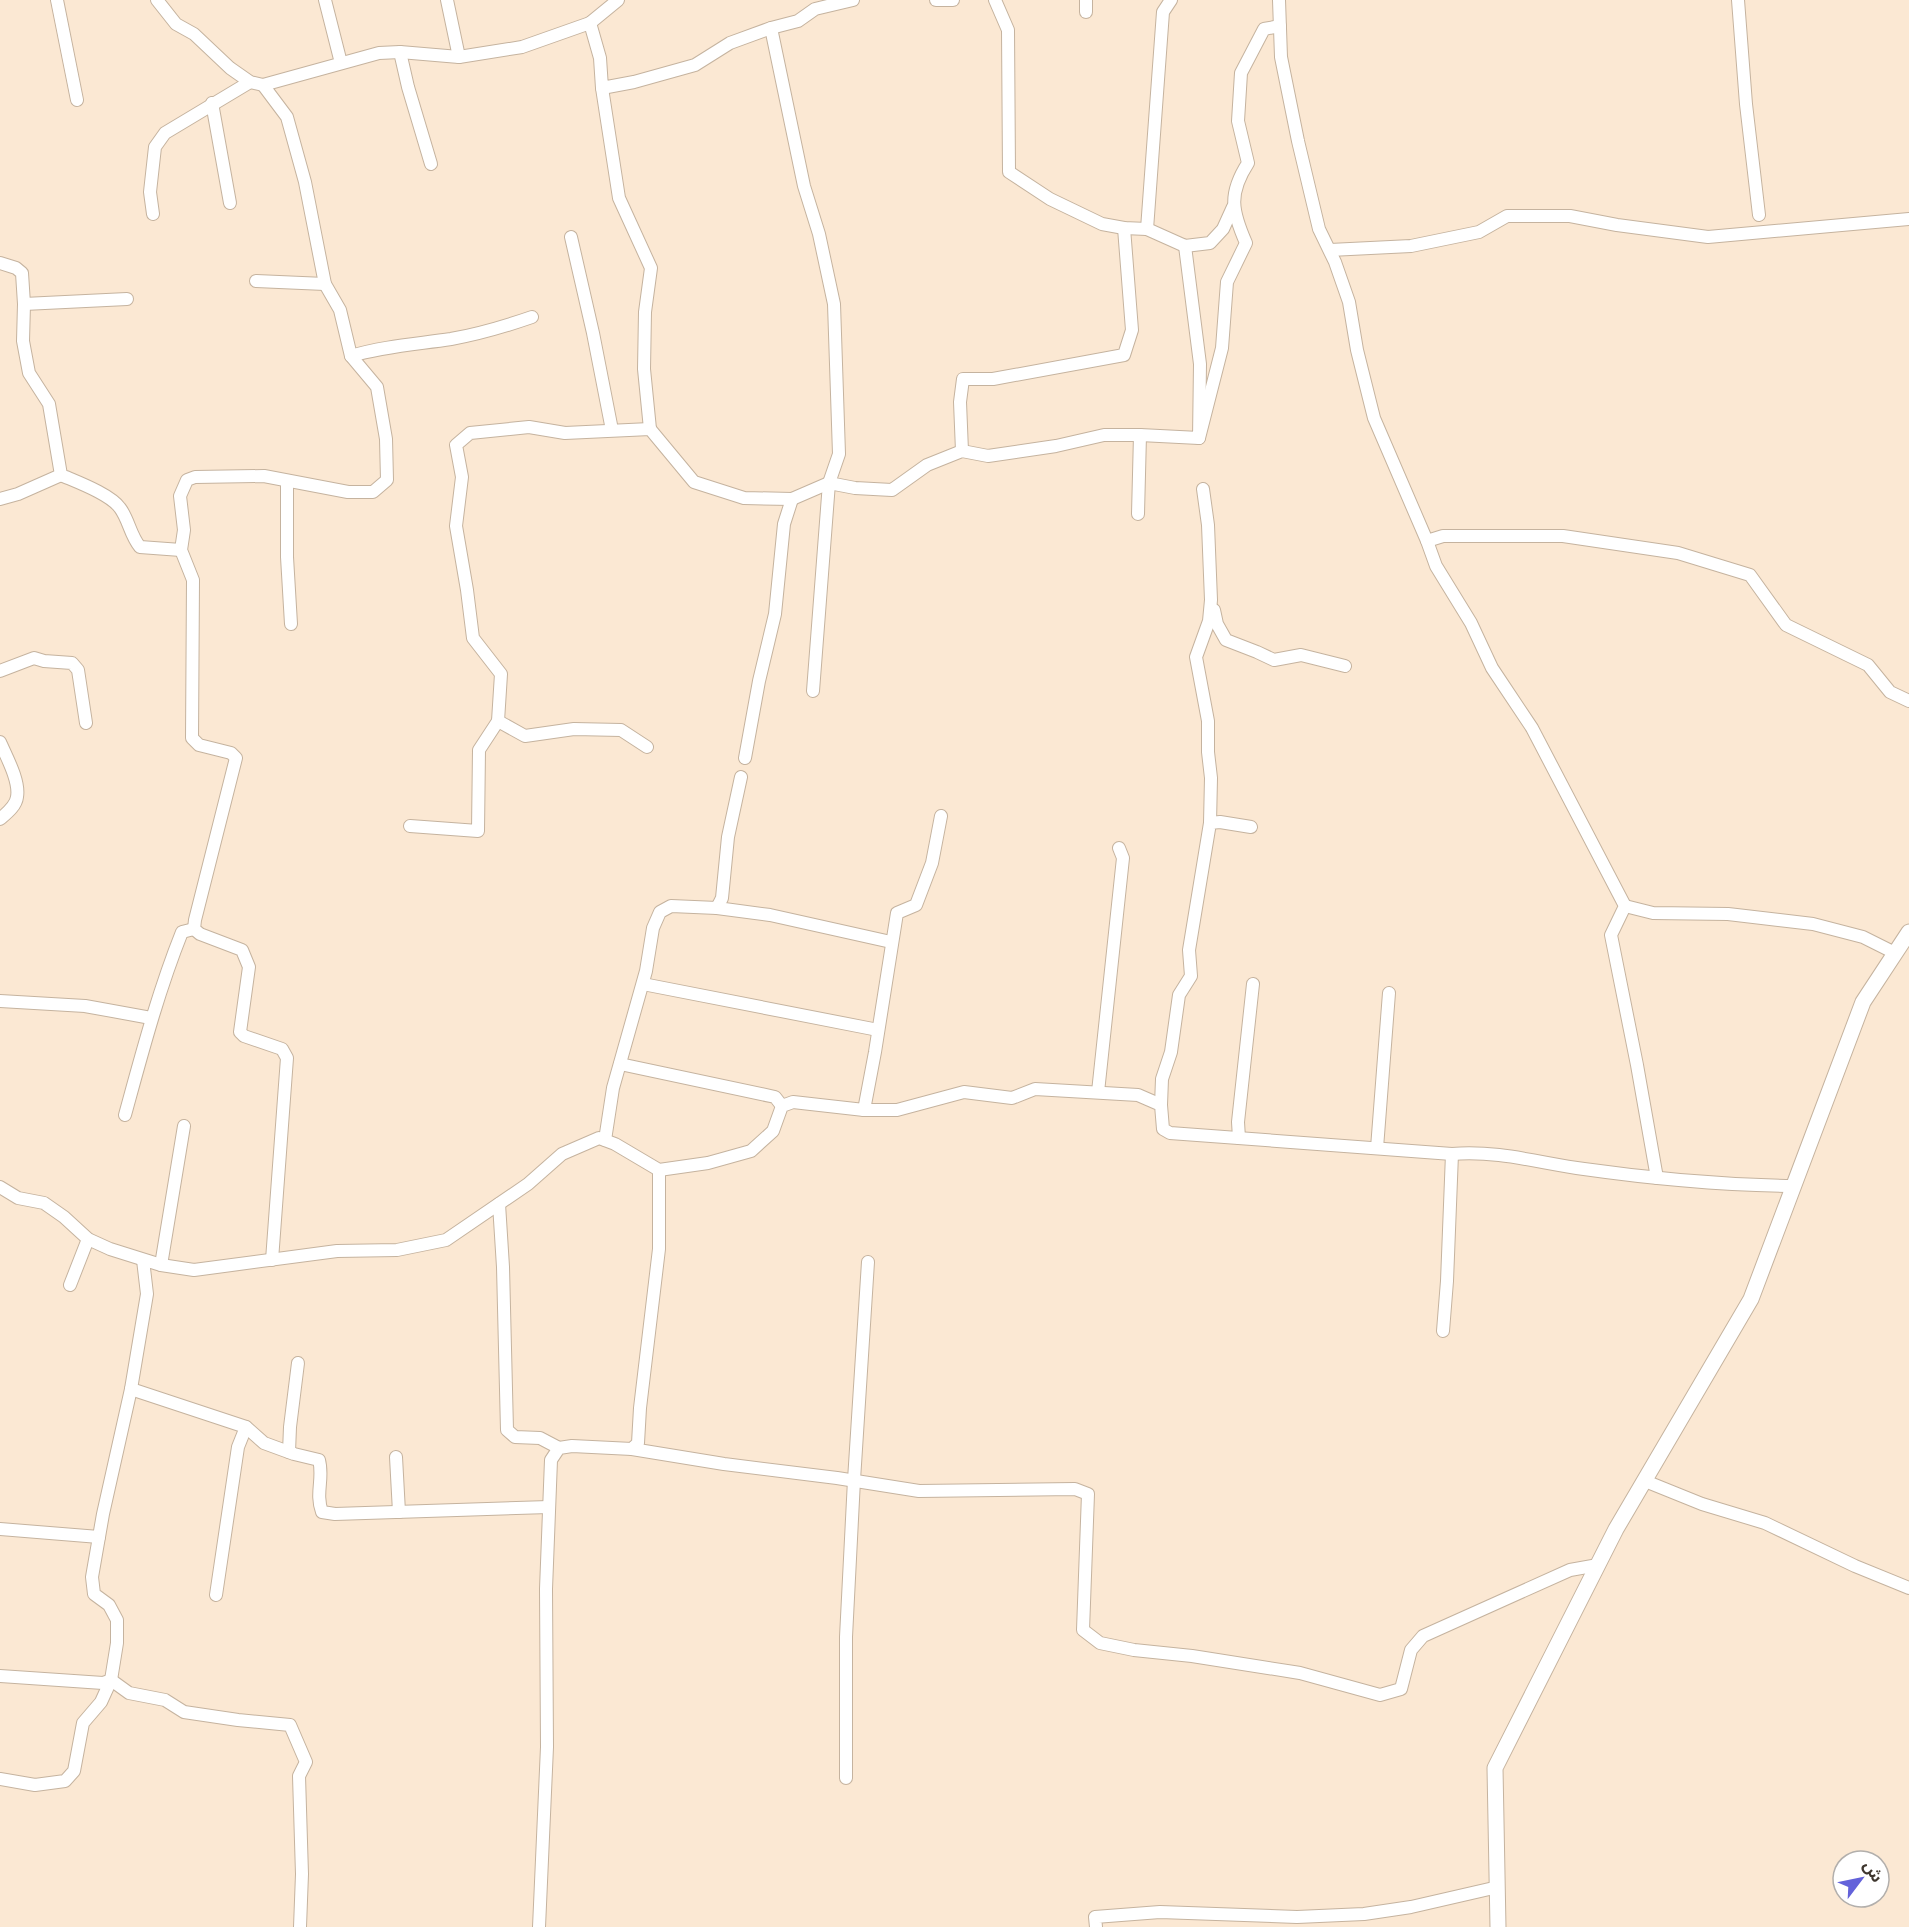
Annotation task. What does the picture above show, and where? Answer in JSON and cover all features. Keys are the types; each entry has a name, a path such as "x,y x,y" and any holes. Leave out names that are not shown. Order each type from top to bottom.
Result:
{"street":[{"path":"57,0 77,100"},
{"path":"158,0 176,24 194,34 230,68 250,82 263,85 379,53 400,52 459,57 522,47 590,23 618,0"},
{"path":"325,0 341,63"},
{"path":"447,0 459,57"},
{"path":"602,88 695,65 730,43 798,21 815,9 853,0"},
{"path":"936,0 953,0"},
{"path":"995,0 1008,30 1009,172 1050,199 1102,224 1147,229 1185,246 1210,243 1223,229 1233,207 1238,178 1248,163 1238,121 1241,73 1263,29 1280,27"},
{"path":"1147,229 1163,12 1171,0"},
{"path":"1279,0 1281,57 1298,141 1320,229 1349,302 1374,418 1436,566 1471,623 1492,668 1532,728 1625,906"},
{"path":"1738,0 1746,104 1760,215"},
{"path":"590,23 600,58 602,88 619,198 651,268 645,312 644,369 650,429 694,482 744,498 792,500 830,483 855,488 892,490 927,465 962,451 988,456 1056,446 1104,435 1199,438"},
{"path":"771,28 804,186 819,234 834,304 839,454 830,483 813,691"},
{"path":"400,52 431,164"},
{"path":"153,214 150,192 154,147 165,133 250,82"},
{"path":"194,929 236,758 231,753 199,745 192,738 193,580 181,550 184,530 180,496 187,480 195,477 264,476 348,492 373,492 387,480 386,439 377,387 351,356 340,310 325,284 305,182 287,117 263,85"},
{"path":"212,103 230,203"},
{"path":"1199,438 1222,348 1227,282 1246,243 1233,207"},
{"path":"1330,250 1411,246 1479,232 1507,216 1570,216 1617,225 1708,237 1909,219"},
{"path":"962,451 960,402 963,379 993,378 1124,355 1132,330 1124,228"},
{"path":"571,237 612,429"},
{"path":"1185,246 1200,364 1199,438"},
{"path":"0,263 16,268 22,273 23,341 29,373 49,404 61,475"},
{"path":"256,280 325,284"},
{"path":"24,304 127,299"},
{"path":"351,356 373,350 453,339 496,329 532,317"},
{"path":"410,826 478,831 479,750 498,721 501,674 473,638 456,526 462,477 456,445 470,433 529,428 565,433 650,429"},
{"path":"1138,514 1140,435"},
{"path":"0,499 18,494 61,475 106,497 120,507 133,538 140,546 181,550"},
{"path":"287,481 287,557 291,624"},
{"path":"1203,489 1208,525 1211,600 1209,621 1196,657 1208,721 1211,778 1210,823 1189,950 1191,976 1179,995 1171,1052 1162,1079 1162,1129 1170,1133 1452,1154 1473,1152 1509,1155 1578,1168 1657,1178 1731,1185 1794,1186"},
{"path":"745,758 759,681 775,614 784,524 792,500"},
{"path":"1427,541 1443,536 1563,536 1678,553 1750,575 1786,625 1868,665 1890,692 1909,701"},
{"path":"1211,600 1217,624 1226,640 1274,660 1301,655 1345,666"},
{"path":"0,671 34,658 72,663 78,670 86,723"},
{"path":"498,721 525,736 574,729 621,730 647,747"},
{"path":"0,742 15,778 17,797 10,810 0,819"},
{"path":"717,909 722,898 728,837 741,777"},
{"path":"864,1110 897,913 916,905 932,862 940,816"},
{"path":"1210,823 1220,822 1251,827"},
{"path":"1098,1092 1123,858 1119,848"},
{"path":"604,1140 613,1088 643,984 654,927 660,912 670,906 770,915 891,942"},
{"path":"1625,906 1653,912 1728,914 1813,924 1863,937 1895,953"},
{"path":"1625,906 1611,935 1657,1178"},
{"path":"125,1115 166,974 182,932 194,929"},
{"path":"194,929 200,934 242,950 249,967 240,1032 244,1036 282,1049 287,1058 272,1260"},
{"path":"1498,1927 1495,1768 1616,1529 1751,1299 1863,1002 1909,932"},
{"path":"643,984 878,1030"},
{"path":"1239,1138 1238,1122 1253,984"},
{"path":"1377,1148 1389,993"},
{"path":"0,1001 85,1006 152,1018"},
{"path":"620,1064 775,1097 782,1106"},
{"path":"782,1106 793,1102 864,1110 897,1110 964,1092 1012,1098 1035,1089 1138,1095 1161,1105"},
{"path":"0,1187 18,1198 44,1203 64,1217 87,1239 110,1249 161,1265 194,1270 337,1251 397,1250 446,1240 528,1184 562,1154 599,1138 615,1144 659,1170 708,1163 751,1150 773,1131 782,1106"},
{"path":"161,1265 184,1126"},
{"path":"1443,1331 1452,1154"},
{"path":"632,1449 638,1443 659,1249 659,1170"},
{"path":"499,1204 507,1430 515,1437 540,1438 559,1448 572,1446 632,1449 919,1491 1075,1489 1088,1494 1083,1630 1100,1643 1134,1650 1192,1656 1300,1673 1380,1695 1401,1689 1411,1650 1424,1636 1570,1570 1599,1565"},
{"path":"70,1285 87,1239"},
{"path":"0,1779 35,1785 65,1782 74,1772 83,1723 101,1702 111,1680 117,1642 117,1620 109,1605 94,1594 92,1577 131,1389 147,1294 143,1260"},
{"path":"846,1778 846,1637 868,1262"},
{"path":"289,1452 298,1363"},
{"path":"131,1389 246,1427 264,1443 319,1460 321,1468 318,1500 322,1512 335,1514 549,1506"},
{"path":"216,1595 238,1447 246,1427"},
{"path":"539,1927 547,1746 546,1589 549,1506 551,1460 559,1448"},
{"path":"396,1457 399,1512"},
{"path":"1645,1481 1702,1504 1765,1523 1855,1566 1909,1588"},
{"path":"0,1528 99,1537"},
{"path":"0,1676 103,1683 111,1680"},
{"path":"111,1680 129,1693 165,1700 184,1712 290,1725 306,1762 298,1776 302,1874 300,1927"},
{"path":"1096,1927 1095,1917 1160,1912 1299,1922 1411,1906 1498,1887"}]}
